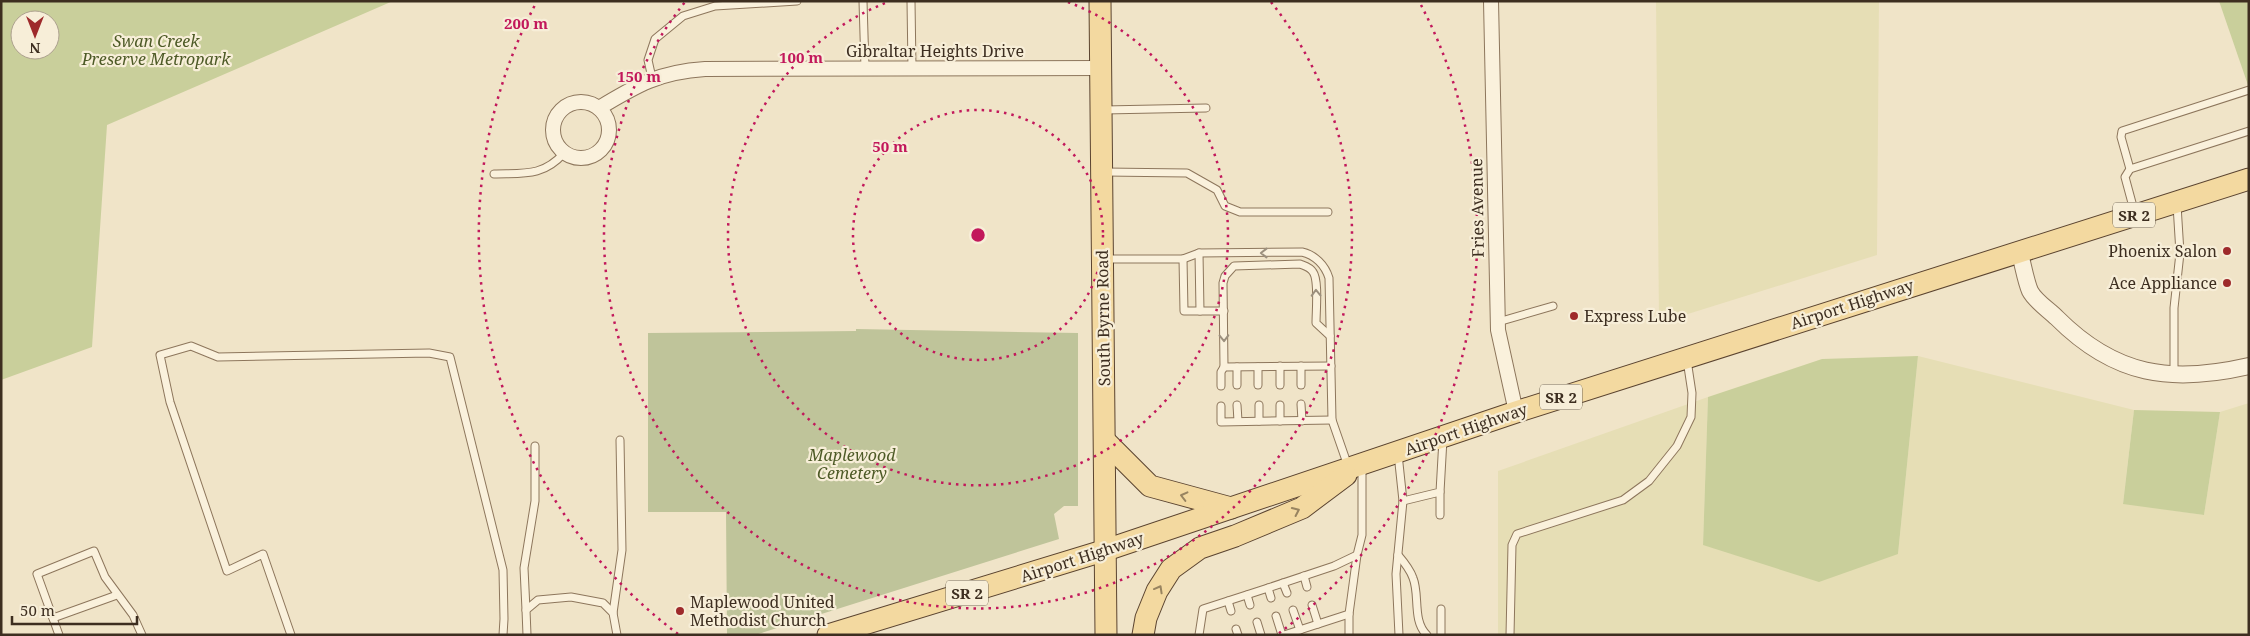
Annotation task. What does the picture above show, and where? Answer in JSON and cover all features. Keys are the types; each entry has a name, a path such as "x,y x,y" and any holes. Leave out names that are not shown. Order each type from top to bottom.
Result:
{"main road":[{"name":"South Byrne Road","path":"1100,1 1106,635"},
{"name":"Airport Highway","path":"833,634 1106,550 1516,412 2249,179"},
{"path":"1105,441 1150,486 1232,508"},
{"path":"1143,635 1146,618 1157,591 1171,569 1200,548 1236,536 1302,508 1355,466"}],"street":[{"name":"Fries Avenue","path":"1491,1 1498,322 1516,412"},
{"name":"Gibraltar Heights Drive","path":"599,108 652,78 678,70 1101,68"},
{"path":"577,103 586,103 599,108 608,126 604,145 597,153 587,157 581,158 564,153 556,143 553,133 554,123 559,113 567,106 577,103"},
{"path":"2019,251 2031,292 2064,325 2092,347 2119,362 2150,372 2174,376 2203,375 2249,366"}],"lane":[{"path":"652,78 648,60 655,39 683,16 714,6 797,1"},
{"path":"863,1 865,68"},
{"path":"911,1 912,68"},
{"path":"2130,169 2121,137 2122,131 2249,90"},
{"path":"1101,110 1206,108"},
{"path":"2135,214 2125,177 2130,169 2249,131"},
{"path":"494,174 540,172 554,163 564,153"},
{"path":"1102,172 1186,172 1217,190 1226,206 1240,212 1328,212"},
{"path":"2174,376 2174,308 2180,253 2177,202"},
{"path":"1103,259 1183,259 1200,253 1311,254 1326,269 1329,278 1332,420 1355,466 1362,535 1356,555 1349,614 1350,635"},
{"path":"1200,253 1200,311"},
{"path":"1183,259 1184,312 1224,311"},
{"path":"1221,386 1221,372 1224,367 1223,283 1225,276 1234,266 1300,264 1307,266 1314,272 1316,279 1316,323 1330,336"},
{"path":"1498,322 1553,306"},
{"path":"291,635 263,554 227,571 170,402 160,355 191,346 218,358 429,353 450,357 502,570 503,635"},
{"path":"1510,635 1512,545 1517,534 1623,500 1649,480 1677,446 1691,417 1692,393 1686,357"},
{"path":"1280,366 1280,385"},
{"path":"1301,366 1301,385"},
{"path":"1224,367 1330,366"},
{"path":"1237,367 1237,386"},
{"path":"1258,367 1258,385"},
{"path":"1301,404 1302,421"},
{"path":"1237,405 1238,421"},
{"path":"1258,405 1259,421"},
{"path":"1280,405 1280,421"},
{"path":"1221,406 1221,422 1332,420"},
{"path":"1440,515 1444,436"},
{"path":"617,635 613,613 622,550 620,440"},
{"path":"527,635 524,568 535,501 535,446"},
{"path":"1397,452 1403,501 1396,574 1399,635"},
{"path":"1403,501 1440,492"},
{"path":"59,635 37,574 94,551 105,577 133,615 142,635"},
{"path":"1199,635 1203,609 1334,566 1356,555"},
{"path":"1398,555 1408,567 1414,580 1420,627 1426,635"},
{"path":"1304,576 1307,587"},
{"path":"1283,583 1287,593"},
{"path":"1268,588 1271,598"},
{"path":"1247,594 1250,605"},
{"path":"53,618 118,595"},
{"path":"526,610 538,600 571,597 603,602 613,613"},
{"path":"1228,601 1231,611"},
{"path":"1312,605 1318,624"},
{"path":"1440,609 1441,635"},
{"path":"1293,610 1300,630"},
{"path":"1276,616 1283,635 1349,614"},
{"path":"1257,622 1261,635"}],"shaded area":[{"path":"1656,1 1879,1 1877,255 1659,323"},
{"path":"1918,356 2134,410 2123,503 2204,515 2220,412 2249,403 2249,635 1498,635 1498,471 1708,397 1703,545 1898,554"}],"green space":[{"name":"Swan Creek Preserve Metropark","path":"1,1 393,1 107,125 92,347 1,380"},
{"path":"2219,1 2249,1 2249,88"},
{"name":"Maplewood Cemetery","path":"856,329 1078,333 1078,506 1064,506 1054,514 1059,539 755,635 727,635 726,512 648,512 648,333 856,331"},
{"path":"1918,356 1898,554 1819,582 1703,545 1708,397 1822,359"},
{"path":"2134,410 2220,412 2204,515 2123,504"}],"place":[{"name":"Phoenix Salon","path":"2227,251"},
{"name":"Ace Appliance","path":"2227,283"},
{"name":"Express Lube","path":"1574,316"},
{"name":"Maplewood United Methodist Church","path":"680,611"}]}
